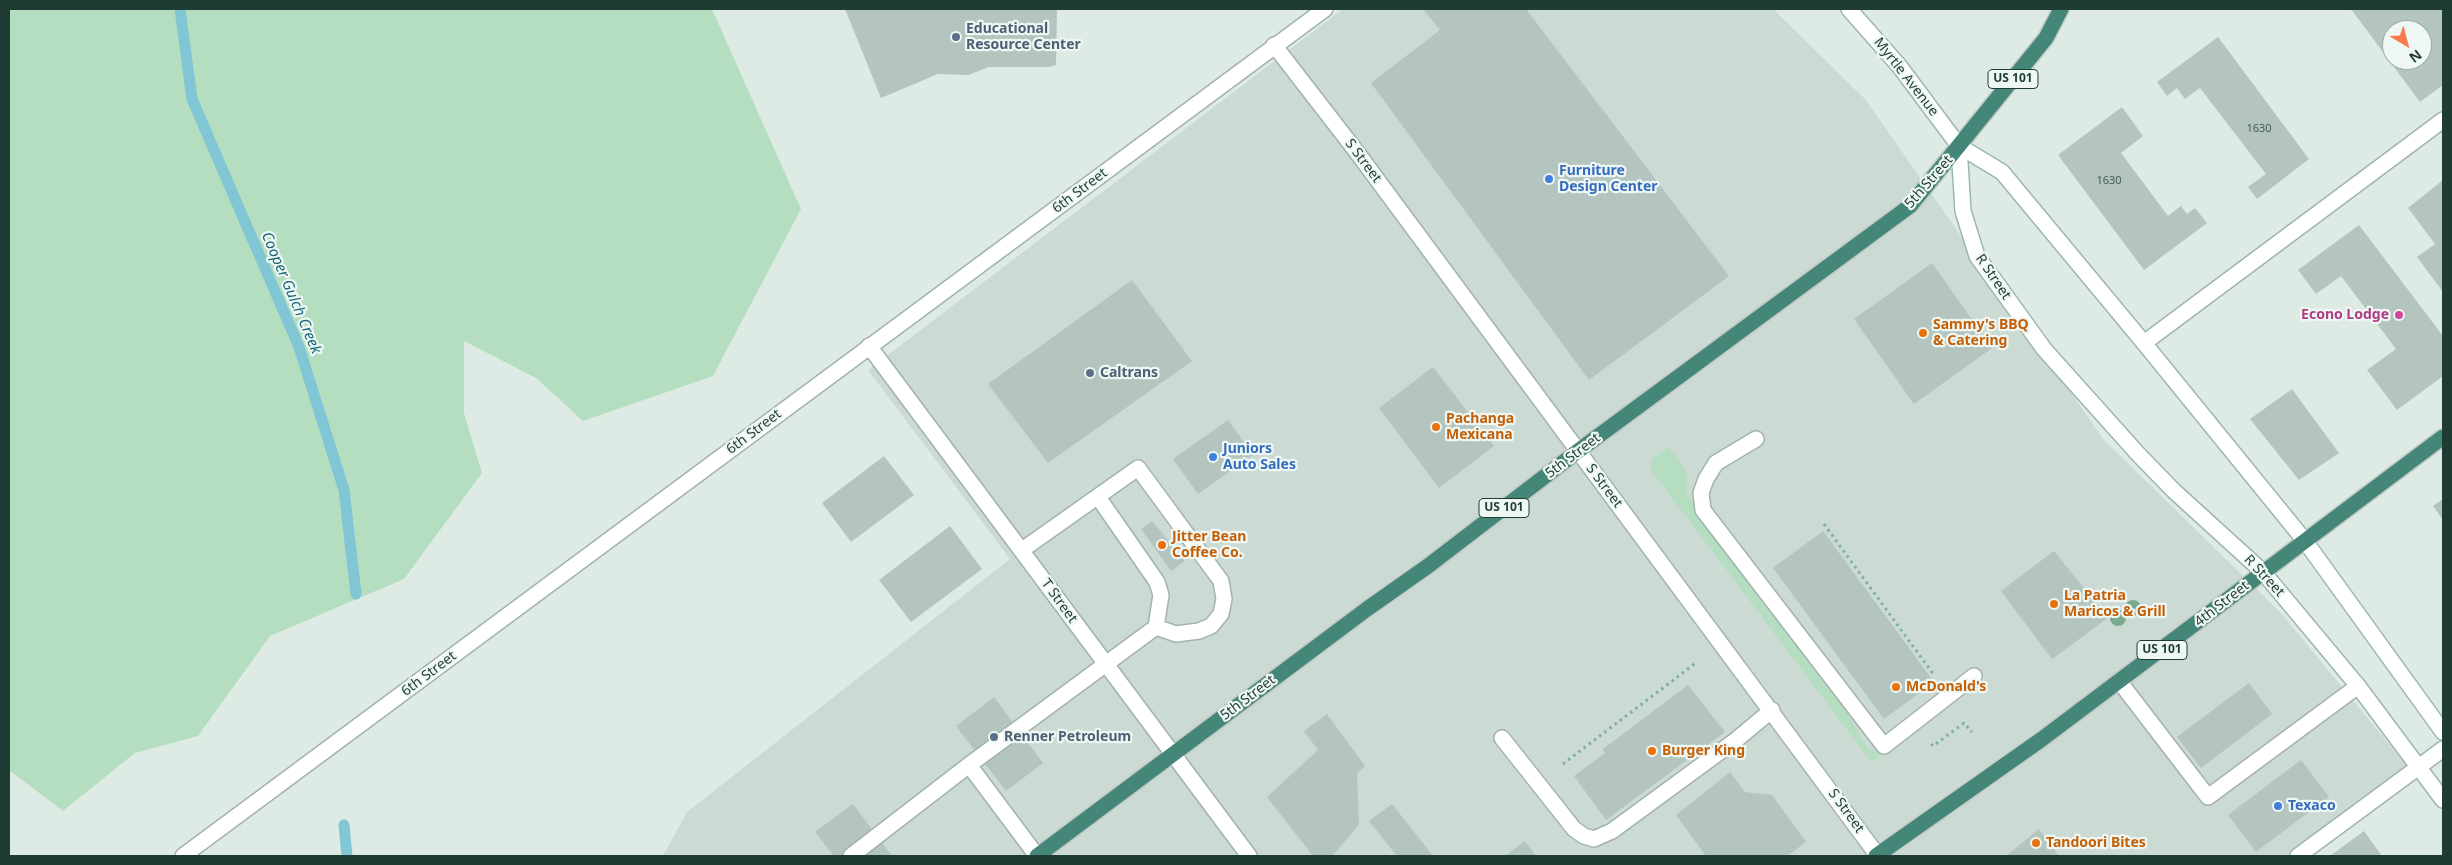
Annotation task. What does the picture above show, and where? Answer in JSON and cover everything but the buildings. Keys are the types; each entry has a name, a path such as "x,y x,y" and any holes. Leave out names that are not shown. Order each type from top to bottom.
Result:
{"highway":[{"name":"5th Street","path":"1037,856 1172,754 1428,566 1578,451 1910,206 2046,38 2061,9"},
{"name":"4th Street","path":"1877,856 2042,739 2443,437"}],"street":[{"name":"6th Street","path":"183,856 1325,9"},
{"name":"Myrtle Avenue","path":"1849,9 1900,67 1959,146"},
{"name":"S Street","path":"1274,45 1356,151 1772,710 1877,856"},
{"path":"2144,343 2443,120"},
{"path":"1959,146 2002,172 2144,343 2305,541 2443,732"},
{"name":"R Street","path":"1959,146 1963,211 1977,256 2044,349 2138,454 2174,491 2263,572 2358,686 2443,800"},
{"name":"T Street","path":"869,346 1249,856"},
{"path":"1756,439 1716,463 1706,479 1701,493 1703,510 1884,746 1974,676"},
{"path":"1022,550 1138,468 1222,581 1224,599 1221,614 1211,626 1199,631 1176,634 1156,628"},
{"path":"851,856 1105,663 1156,628 1161,595 1157,582 1098,497"},
{"path":"2119,681 2208,797 2358,686"},
{"path":"1502,738 1574,829 1584,836 1594,839 1612,830 1736,740 1772,710"},
{"path":"2298,856 2443,749"},
{"path":"969,765 1037,856"}],"path":[{"path":"1824,524 1947,696"},
{"path":"1563,764 1697,662"},
{"path":"1926,737 1933,746 1964,723 1972,732"}],"shaded area":[{"path":"1343,9 1773,9 1865,99 2104,440 2281,613 2407,766 2293,856 663,856 687,812 1010,559 868,370"}],"green space":[{"path":"9,9 712,9 801,209 713,376 583,421 536,378 464,341 464,413 482,473 404,579 270,636 198,736 135,753 63,811 9,770"},
{"path":"1669,447 1686,471 1687,494 1842,702 1862,740 1869,749 1882,753 1872,763 1651,470 1651,460"}],"waterway":[{"name":"Cooper Gulch Creek","path":"180,9 192,99 299,347 344,490 356,594"},
{"name":"Cooper Gulch Creek","path":"344,825 347,856"}],"place":[{"name":"Educational Resource Center","path":"956,37"},
{"name":"Furniture Design Center","path":"1549,179"},
{"name":"Econo Lodge","path":"2399,315"},
{"name":"Sammy's BBQ & Catering","path":"1923,333"},
{"name":"Caltrans","path":"1090,373"},
{"name":"Pachanga Mexicana","path":"1436,427"},
{"name":"Juniors Auto Sales","path":"1213,457"},
{"name":"Jitter Bean Coffee Co.","path":"1162,545"},
{"name":"La Patria Maricos & Grill","path":"2054,604"},
{"name":"McDonald's","path":"1896,687"},
{"name":"Renner Petroleum","path":"994,737"},
{"name":"Burger King","path":"1652,751"},
{"name":"Texaco","path":"2278,806"},
{"name":"Tandoori Bites","path":"2036,843"}]}
